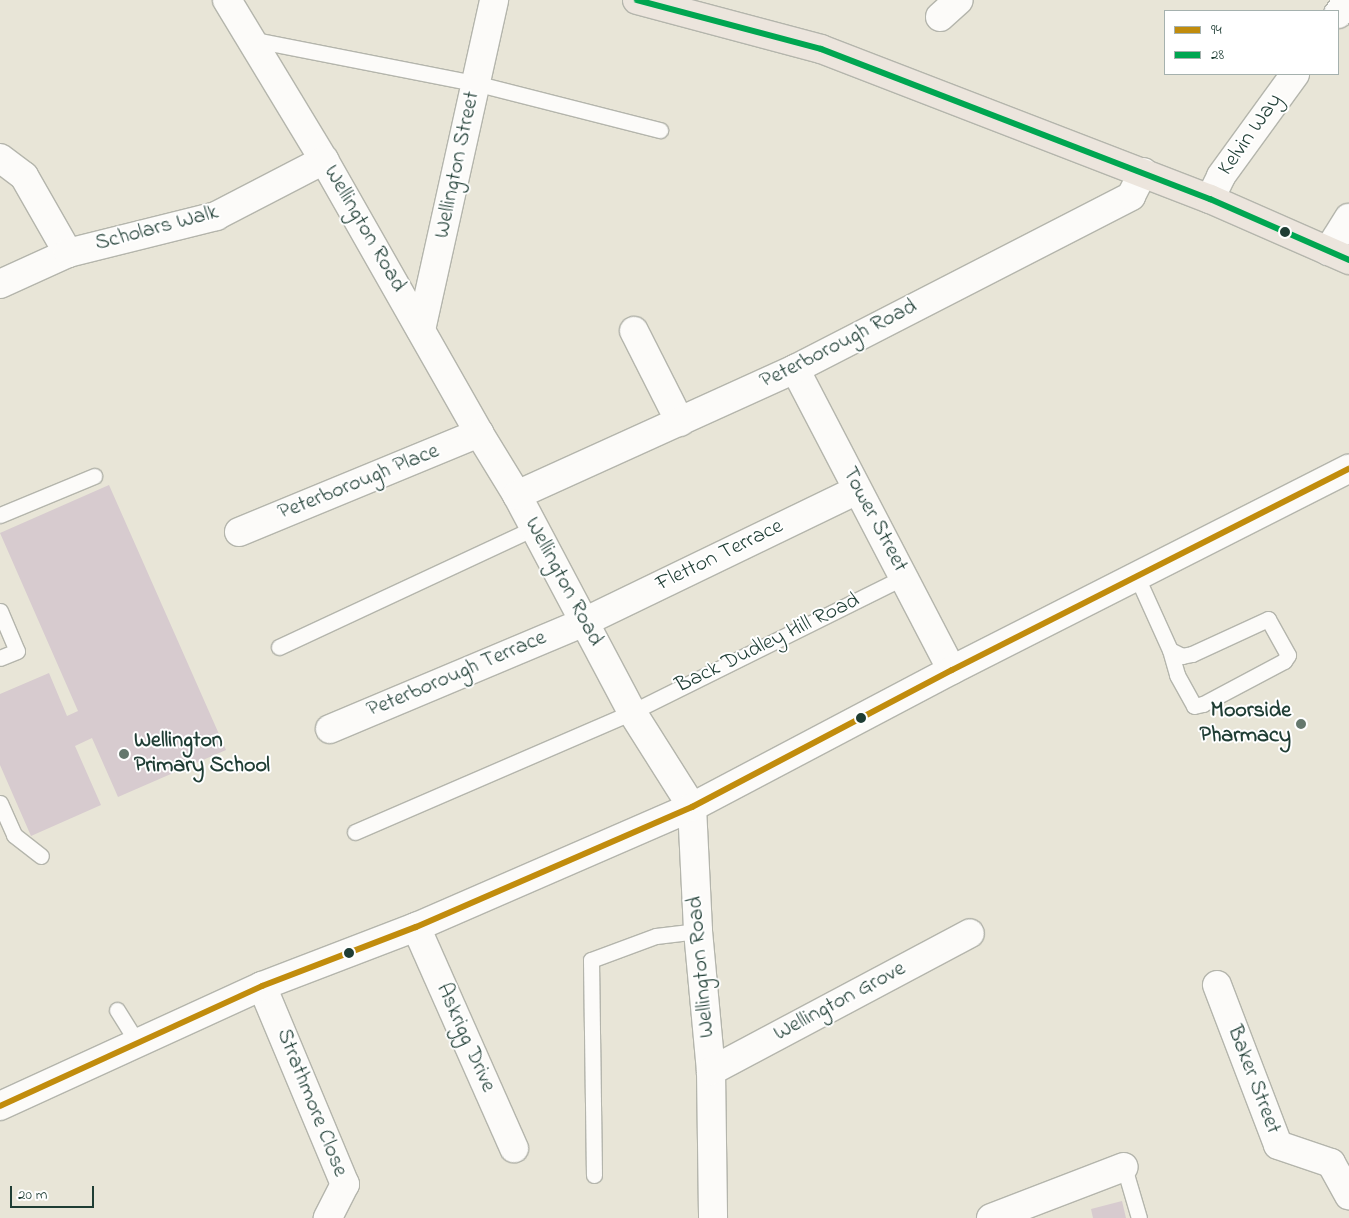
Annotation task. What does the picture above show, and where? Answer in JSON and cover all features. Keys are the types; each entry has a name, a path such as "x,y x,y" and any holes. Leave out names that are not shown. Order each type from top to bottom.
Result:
{"highway":[{"path":"646,1 820,49 1143,172 1338,255"}],"street":[{"name":"Wellington Road","path":"227,0 324,160 479,433 517,495 632,712 692,807 698,931 711,1071 713,1218"},
{"name":"Wellington Street","path":"421,330 494,0"},
{"path":"1339,13 1348,0"},
{"name":"Kelvin Way","path":"1210,199 1221,176 1294,75"},
{"name":"Scholars Walk","path":"0,158 24,176 68,252"},
{"name":"Scholars Walk","path":"0,284 68,252 216,216 324,160"},
{"name":"Peterborough Road","path":"517,495 795,369 1131,196 1143,172"},
{"path":"1338,255 1349,218"},
{"path":"634,331 680,422"},
{"name":"Tower Street","path":"795,369 952,670"},
{"name":"Peterborough Place","path":"239,532 479,433"},
{"path":"0,1106 262,986 416,928 692,807 952,670 1349,470"},
{"name":"Fletton Terrace","path":"584,622 857,490"},
{"name":"Peterborough Terrace","path":"330,729 584,622"},
{"name":"Askrigg Drive","path":"416,928 514,1148"},
{"name":"Wellington Grove","path":"711,1071 970,933"},
{"name":"Baker Street","path":"1217,985 1278,1145 1331,1163 1349,1195"},
{"name":"Strathmore Close","path":"262,986 345,1184 328,1218"},
{"path":"991,1218 1124,1167"}],"lane":[{"path":"250,39 476,83 660,130"},
{"path":"0,515 94,476"},
{"path":"279,647 534,528"},
{"name":"Back Dudley Hill Road","path":"355,832 632,712 904,577"},
{"path":"1137,577 1170,650 1177,675 1194,706 1203,704 1284,661 1288,655 1268,619 1192,654 1182,656 1170,650"},
{"path":"0,611 16,651 0,658"},
{"path":"0,803 14,836 41,856"},
{"path":"594,1175 591,960 656,936 698,931"},
{"path":"117,1010 138,1043"},
{"path":"1124,1167 1139,1218"}],"building":[{"path":"109,485 226,750 118,797 92,738 75,746 101,805 31,836 0,765 0,694 49,673 67,716 78,711 0,533"},
{"path":"1122,1201 1126,1218 1093,1218 1091,1209"}],"transit line":[{"name":"28","path":"637,0 821,49 1210,199 1349,260"},
{"name":"94","path":"0,1106 262,986 416,927 692,807 952,670 1349,469"}],"place":[{"name":"Moorside Pharmacy","path":"1301,724"},
{"name":"Wellington Primary School","path":"124,754"}]}
